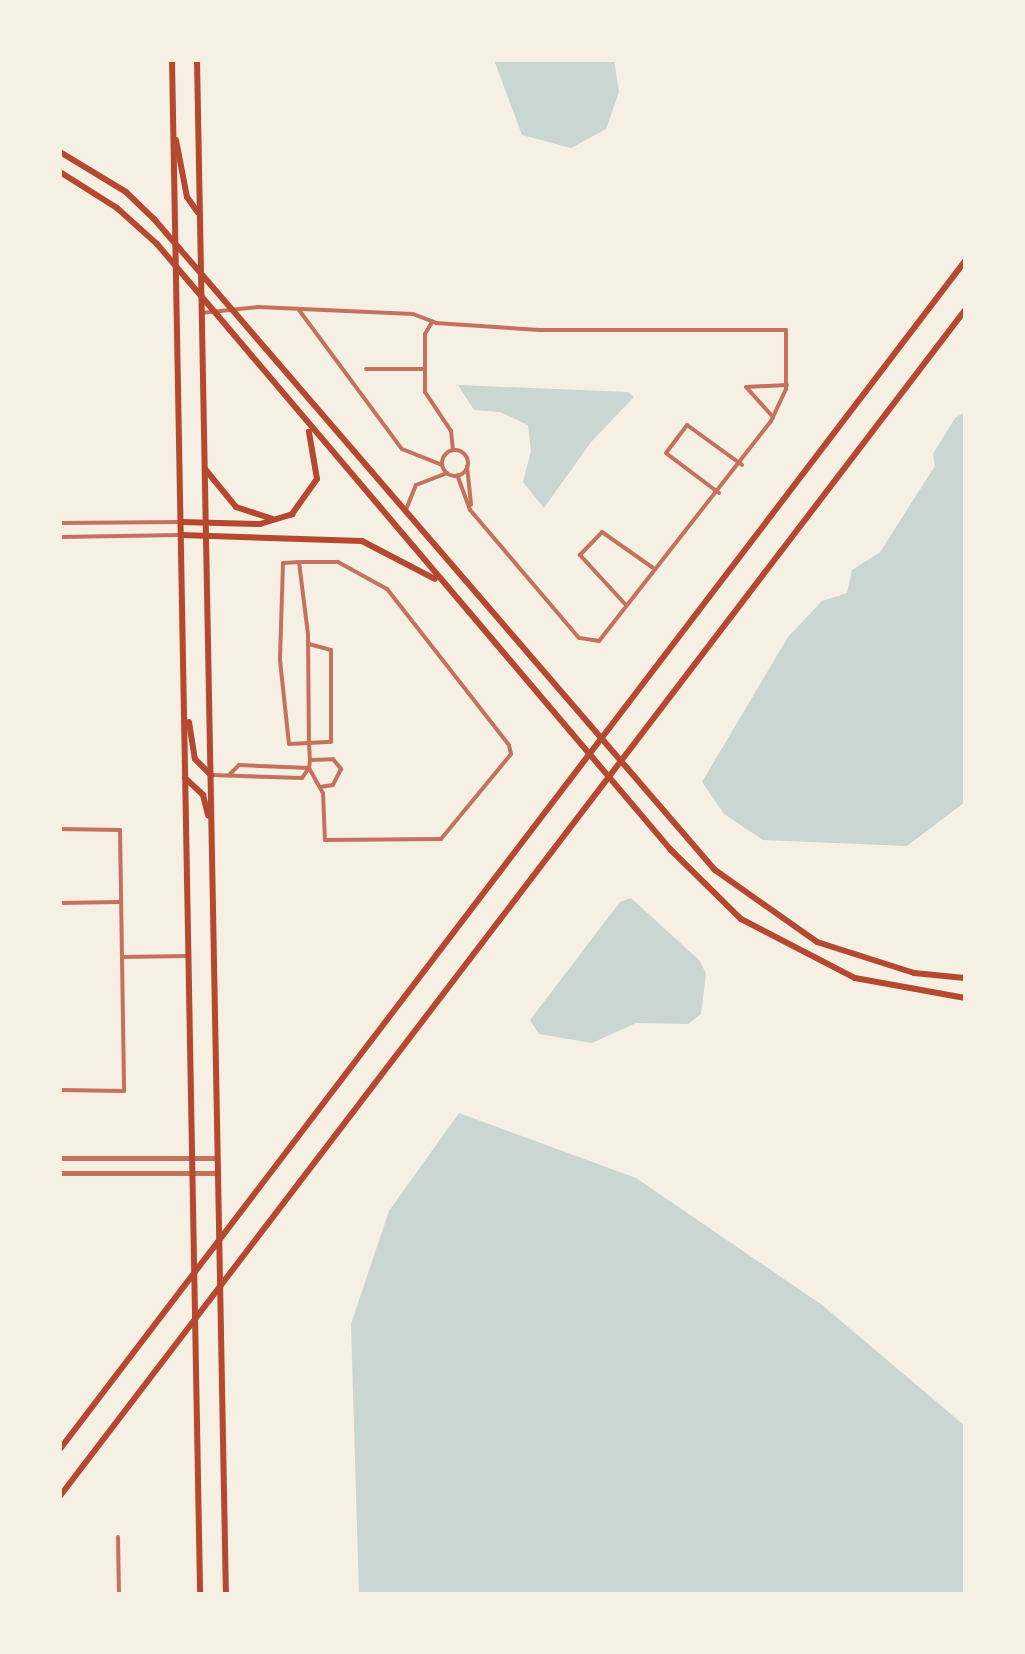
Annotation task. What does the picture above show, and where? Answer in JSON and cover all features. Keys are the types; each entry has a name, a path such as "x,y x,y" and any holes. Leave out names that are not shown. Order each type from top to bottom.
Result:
{"main road":[{"path":"172,60 200,1594"},
{"path":"196,60 226,1594"},
{"path":"172,124 187,197 199,214"},
{"path":"60,152 126,192 154,218 715,870 817,942 914,973 965,978"},
{"path":"60,172 117,208 156,244 242,350 630,800 741,919 799,954 854,978 965,998"},
{"path":"60,1450 965,261"},
{"path":"60,1496 965,310"},
{"path":"180,522 278,520 304,506 317,479 308,426"},
{"path":"204,469 236,507 278,520"},
{"path":"181,535 362,541 444,585"},
{"path":"186,701 195,759 210,775"},
{"path":"185,778 203,795 212,826"}],"street":[{"path":"201,313 299,310 413,314 432,322 540,330 786,330 786,385 773,417 667,562 653,568 598,641 580,638 470,510 456,475"},
{"path":"299,310 402,450 442,464 447,473"},
{"path":"432,322 425,334 425,392 451,431 453,450 442,464"},
{"path":"366,369 425,369"},
{"path":"773,417 746,387 786,385"},
{"path":"720,494 666,453 676,439 687,425 742,464"},
{"path":"453,450 464,455 470,510"},
{"path":"456,475 467,466"},
{"path":"406,512 416,485 447,473 456,475"},
{"path":"109,535 113,522"},
{"path":"60,523 180,522"},
{"path":"624,604 580,555 602,532 653,568"},
{"path":"60,537 181,535"},
{"path":"230,774 238,765 287,764 309,768 320,786 325,840 441,839 511,754 387,589 338,562 283,562 280,660 289,744 331,742 330,650 308,644"},
{"path":"210,775 288,779 302,778 309,768 308,644 298,562"},
{"path":"310,760 333,759 341,769 333,786 320,786"},
{"path":"287,764 288,779"},
{"path":"60,829 120,830 124,1091 60,1090"},
{"path":"60,903 121,902"},
{"path":"122,957 189,956"},
{"path":"60,1158 218,1158"},
{"path":"60,1173 218,1173"},
{"path":"118,1537 118,1594"}],"shaded area":[{"path":"494,60 614,60 619,92 606,129 571,148 522,135"},
{"path":"458,385 628,392 634,397 591,442 544,508 523,482 531,451 528,425 500,412 474,410"},
{"path":"965,412 965,802 907,846 763,840 724,814 702,782 788,637 822,601 847,593 852,570 880,552 935,466 933,454 955,418"},
{"path":"631,898 700,961 706,974 701,1014 688,1024 636,1023 592,1043 539,1034 530,1020 620,902"},
{"path":"459,1113 636,1178 822,1305 965,1426 965,1594 359,1594 351,1324 389,1211"}]}
